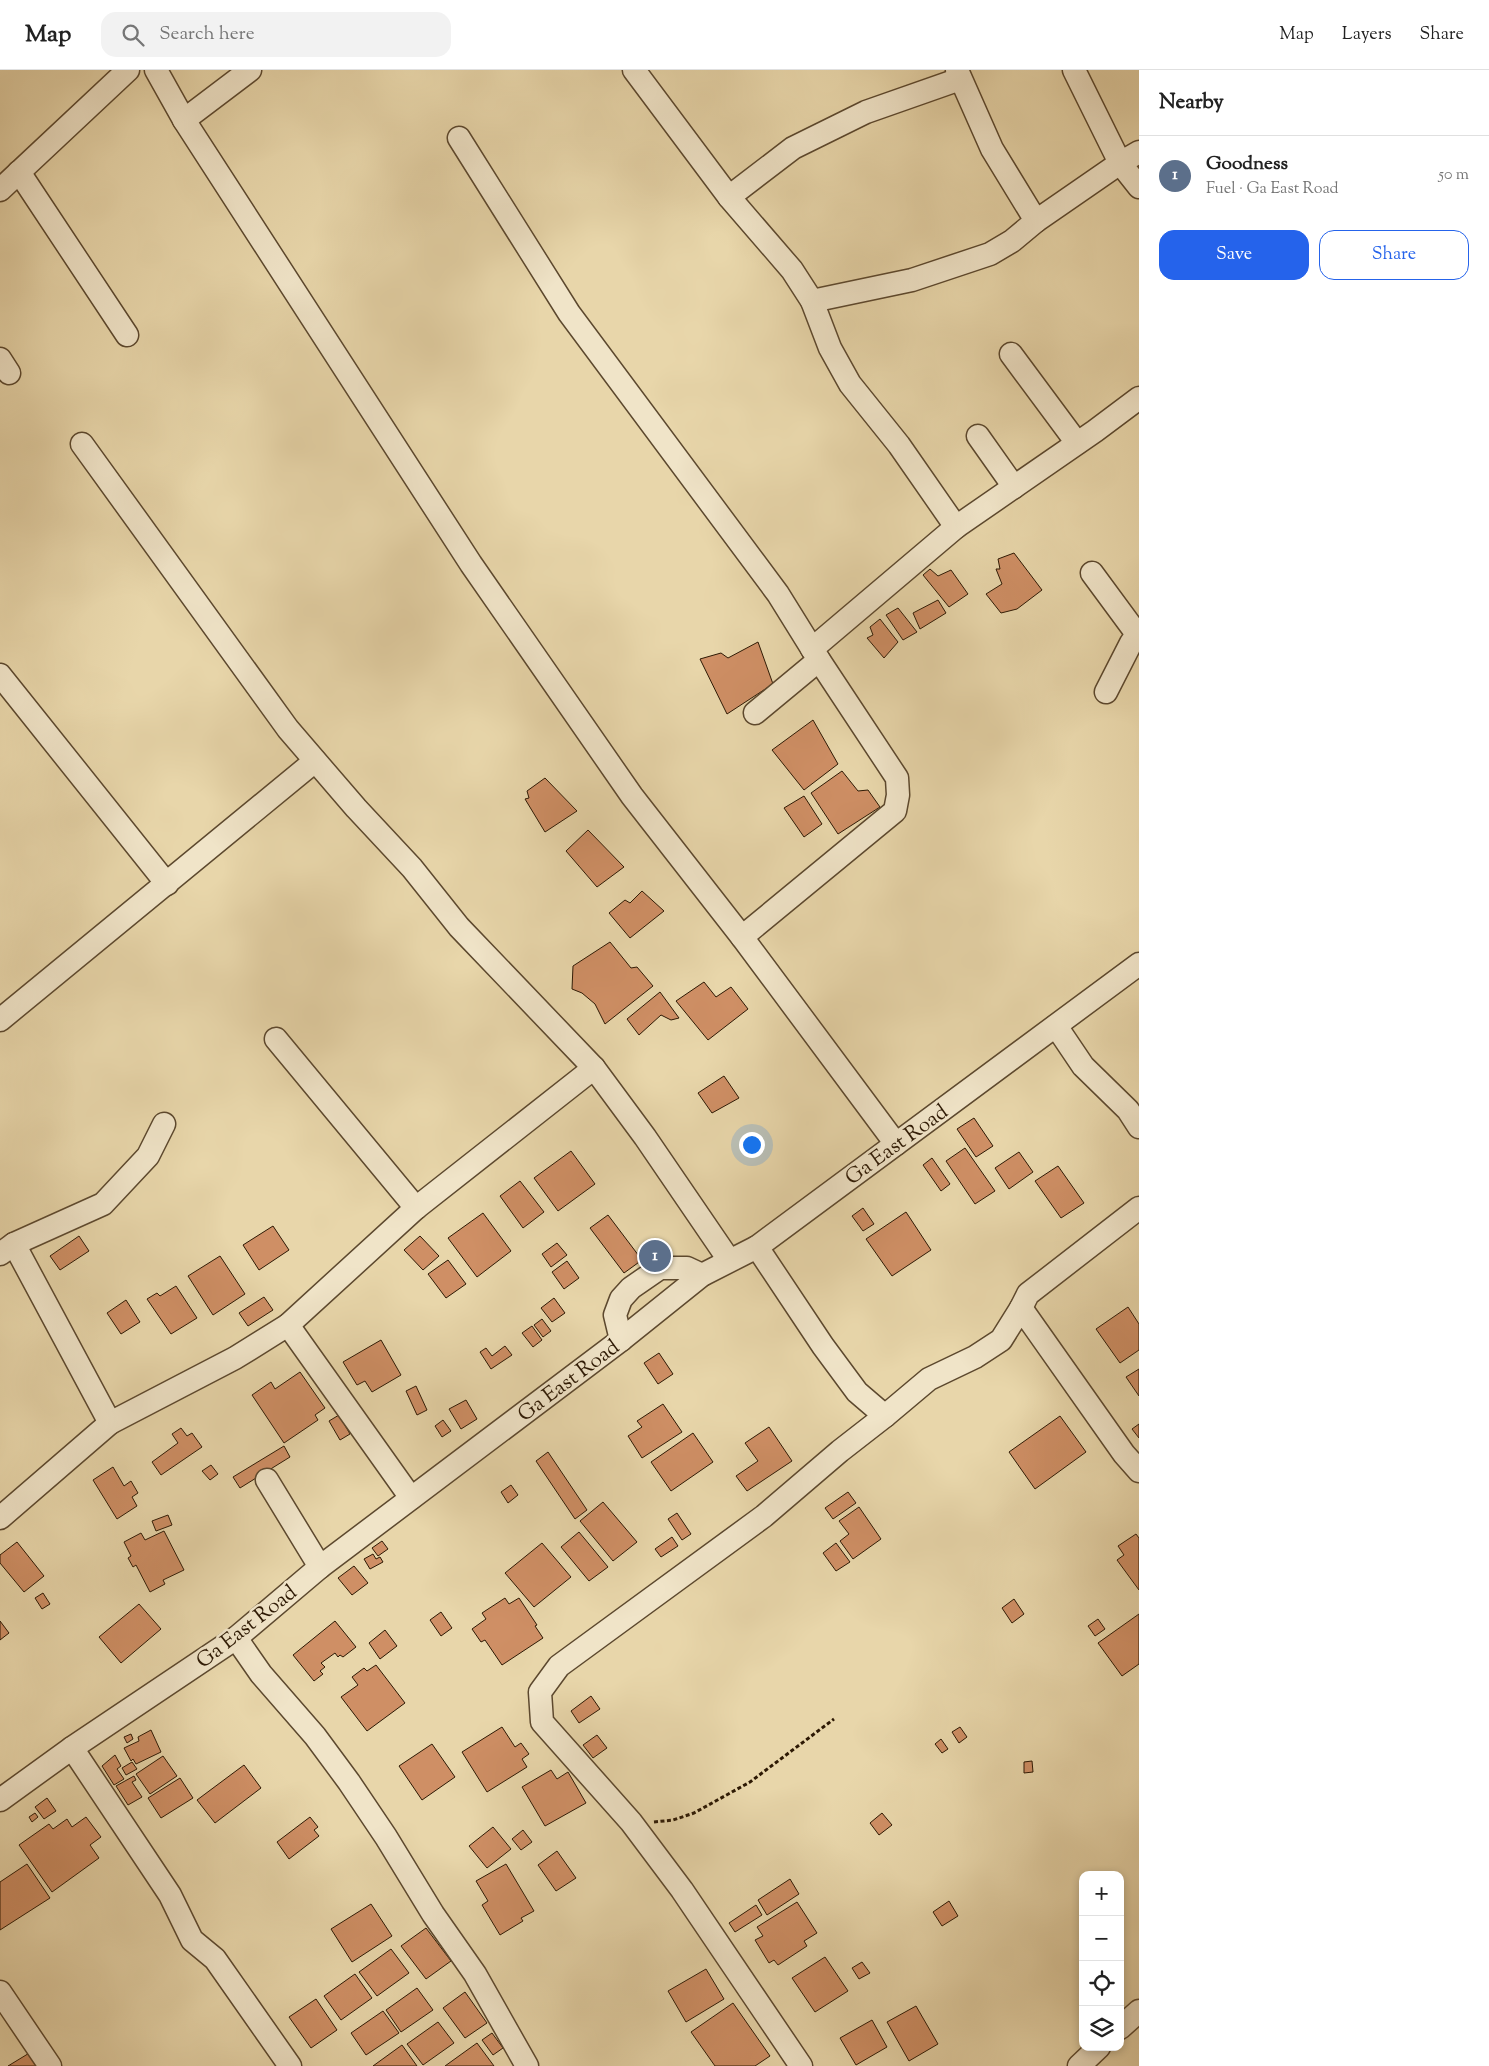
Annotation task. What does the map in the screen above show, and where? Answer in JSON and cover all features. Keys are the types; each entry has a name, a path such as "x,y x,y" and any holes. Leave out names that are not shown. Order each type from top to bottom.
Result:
{"street":[{"path":"0,190 128,70"},
{"path":"156,70 184,120 472,564 632,796 742,937 896,1144"},
{"path":"184,120 250,70"},
{"path":"634,70 729,197 792,270 812,301 830,348 850,384 899,445 956,527"},
{"path":"1074,70 1130,157 1139,187"},
{"path":"729,197 792,148 866,112 958,75 992,149 1036,221"},
{"path":"459,138 569,313 778,594 815,654 897,778 898,795 895,811 742,937"},
{"path":"812,301 912,280 990,254 1012,241 1036,221 1130,157"},
{"path":"19,172 127,335"},
{"path":"1011,354 1077,443"},
{"path":"755,713 815,654 956,527 1139,398"},
{"path":"978,436 1014,487"},
{"path":"82,444 288,730 356,808 412,868 459,927 594,1068 645,1137 729,1260"},
{"path":"1092,573 1138,633 1106,692"},
{"path":"0,675 166,884"},
{"path":"0,1020 315,761"},
{"name":"Ga East Road","path":"0,1800 72,1748 236,1638 320,1567 621,1340 702,1275 757,1247 1139,964"},
{"path":"1056,1026 1083,1066 1128,1110 1139,1126"},
{"path":"276,1039 416,1208"},
{"path":"0,1518 110,1423 235,1358 288,1325 416,1208 594,1068"},
{"path":"110,1423 76,1356 7,1249 103,1204 148,1156 164,1124"},
{"path":"801,2066 682,1890 631,1822 542,1722 540,1692 559,1666 764,1516 929,1379 975,1356 1001,1340 1028,1294 1139,1208"},
{"path":"757,1247 823,1346 857,1392 885,1416"},
{"path":"621,1340 615,1315 621,1299 630,1288 660,1268 687,1268 702,1275"},
{"path":"1021,1308 1124,1454 1139,1471"},
{"path":"288,1325 412,1498"},
{"path":"267,1480 320,1567"},
{"path":"236,1638 261,1674 315,1736 359,1798 433,1914 475,1974 527,2066"},
{"path":"72,1748 170,1895 192,1940 215,1959 290,2066"},
{"path":"0,1992 50,2066"},
{"path":"1124,2024 1139,2011"},
{"path":"1079,2066 1095,2051"}],"path":[{"path":"631,1822 674,1820 694,1813 750,1782 834,1719"}],"building":[{"path":"1014,553 1042,590 1017,609 1001,613 986,594 1002,584 996,569 1000,569 998,559"},
{"path":"930,569 938,576 951,570 968,594 949,607 923,575"},
{"path":"938,600 946,613 920,629 913,613"},
{"path":"898,608 917,632 903,640 886,615"},
{"path":"880,619 898,642 884,658 867,638 873,635 870,627"},
{"path":"758,642 773,684 727,714 700,659 721,653 728,658"},
{"path":"813,720 838,764 804,790 772,750"},
{"path":"842,771 858,791 868,790 880,807 838,834 811,793"},
{"path":"545,778 577,811 545,832 525,799 529,798 527,791"},
{"path":"804,796 822,824 804,837 784,808"},
{"path":"588,830 624,867 597,887 566,851"},
{"path":"642,891 664,911 630,938 609,913 625,900 630,903"},
{"path":"610,942 631,968 637,967 653,986 605,1024 595,1004 582,993 572,989 573,966"},
{"path":"704,982 716,997 731,987 748,1009 708,1040 676,1001"},
{"path":"660,992 679,1018 671,1020 661,1015 639,1035 627,1019"},
{"path":"724,1076 739,1098 712,1113 698,1093"},
{"path":"974,1118 993,1146 976,1157 957,1129"},
{"path":"965,1148 995,1191 975,1204 946,1161"},
{"path":"571,1151 595,1184 558,1211 534,1178"},
{"path":"1019,1152 1033,1172 1009,1189 995,1168"},
{"path":"932,1158 950,1184 941,1191 923,1165"},
{"path":"1058,1166 1084,1203 1061,1218 1035,1181"},
{"path":"520,1181 544,1212 523,1228 500,1196"},
{"path":"863,1208 874,1224 863,1231 852,1216"},
{"path":"906,1212 931,1250 892,1276 866,1239"},
{"path":"483,1213 511,1251 477,1277 448,1238"},
{"path":"608,1215 642,1260 624,1273 590,1228"},
{"path":"273,1226 289,1250 259,1270 243,1245"},
{"path":"79,1236 89,1251 60,1270 50,1256"},
{"path":"420,1236 439,1256 423,1270 404,1250"},
{"path":"557,1243 567,1255 551,1267 542,1254"},
{"path":"220,1256 245,1294 213,1315 188,1276"},
{"path":"448,1260 466,1284 446,1298 428,1274"},
{"path":"567,1261 579,1278 564,1289 552,1272"},
{"path":"176,1286 197,1318 171,1334 147,1299 157,1293 160,1296"},
{"path":"264,1297 273,1310 248,1326 239,1313"},
{"path":"554,1298 565,1313 552,1322 541,1308"},
{"path":"126,1300 140,1322 121,1334 107,1313"},
{"path":"1128,1307 1139,1324 1139,1350 1120,1363 1096,1329"},
{"path":"542,1319 551,1331 543,1337 534,1325"},
{"path":"532,1326 542,1340 533,1347 522,1333"},
{"path":"381,1340 401,1375 372,1392 365,1381 357,1385 343,1362"},
{"path":"505,1346 512,1355 491,1369 480,1352 486,1348 492,1356"},
{"path":"659,1353 673,1374 658,1384 644,1363"},
{"path":"1139,1369 1139,1396 1126,1377"},
{"path":"300,1372 325,1408 315,1415 318,1420 284,1443 252,1395 271,1382 275,1389"},
{"path":"416,1386 427,1410 417,1415 406,1391"},
{"path":"466,1400 477,1419 461,1429 449,1409"},
{"path":"663,1404 682,1432 642,1458 628,1436 642,1427 637,1421"},
{"path":"339,1415 350,1434 340,1440 329,1421"},
{"path":"1060,1416 1086,1452 1035,1489 1009,1452"},
{"path":"443,1420 451,1431 442,1437 435,1426"},
{"path":"1139,1424 1139,1438 1132,1429"},
{"path":"769,1427 792,1461 747,1491 736,1476 758,1461 745,1443"},
{"path":"181,1428 187,1436 192,1433 202,1447 161,1475 152,1462 178,1443 172,1434"},
{"path":"693,1433 713,1462 671,1491 651,1462"},
{"path":"284,1446 290,1457 240,1488 233,1477"},
{"path":"548,1452 587,1510 575,1519 536,1461"},
{"path":"211,1465 218,1474 210,1480 202,1471"},
{"path":"113,1467 124,1486 131,1481 138,1493 132,1497 137,1506 117,1519 93,1480"},
{"path":"511,1485 518,1495 508,1503 501,1492"},
{"path":"848,1492 856,1503 833,1519 825,1508"},
{"path":"603,1502 637,1542 613,1561 580,1521"},
{"path":"859,1507 881,1539 853,1559 840,1541 849,1534 839,1521"},
{"path":"677,1513 691,1534 682,1540 668,1519"},
{"path":"168,1515 172,1525 156,1531 152,1521"},
{"path":"164,1531 184,1570 163,1580 165,1584 150,1592 136,1565 133,1567 128,1558 131,1556 124,1542 141,1533 145,1540"},
{"path":"579,1532 608,1567 589,1581 561,1547"},
{"path":"1136,1534 1139,1538 1139,1590 1117,1560 1124,1555 1118,1546"},
{"path":"672,1537 678,1546 661,1557 655,1549"},
{"path":"382,1541 388,1549 378,1556 372,1548"},
{"path":"17,1542 44,1576 24,1592 0,1563 0,1555"},
{"path":"542,1543 571,1577 534,1607 505,1573"},
{"path":"836,1543 850,1562 836,1571 823,1553"},
{"path":"373,1554 376,1559 380,1557 383,1562 370,1569 364,1559"},
{"path":"354,1566 368,1583 352,1595 338,1578"},
{"path":"43,1593 50,1604 42,1609 35,1598"},
{"path":"505,1598 509,1604 519,1598 537,1625 535,1626 543,1638 502,1665 485,1640 481,1642 472,1629 486,1619 482,1613"},
{"path":"1014,1599 1024,1614 1012,1623 1002,1608"},
{"path":"139,1604 161,1629 121,1663 99,1637"},
{"path":"441,1612 452,1628 441,1636 430,1620"},
{"path":"1139,1614 1139,1664 1122,1676 1098,1643"},
{"path":"1098,1619 1105,1629 1095,1636 1088,1626"},
{"path":"0,1621 9,1633 0,1640"},
{"path":"335,1621 356,1647 343,1657 340,1655 338,1657 335,1653 321,1663 325,1667 320,1671 323,1674 314,1681 293,1655"},
{"path":"385,1630 397,1646 380,1659 369,1643"},
{"path":"376,1665 405,1703 367,1731 341,1697 358,1685 352,1677 364,1668 367,1671"},
{"path":"591,1696 600,1709 579,1723 571,1711"},
{"path":"502,1727 515,1747 521,1743 529,1754 522,1759 527,1767 487,1792 462,1752"},
{"path":"960,1727 967,1737 959,1743 952,1732"},
{"path":"151,1730 161,1752 136,1764 133,1759 131,1761 124,1748 139,1741 138,1737"},
{"path":"131,1734 133,1739 127,1743 124,1737"},
{"path":"597,1735 607,1748 593,1758 583,1745"},
{"path":"941,1739 948,1749 942,1753 935,1744"},
{"path":"432,1744 455,1777 422,1800 399,1766"},
{"path":"115,1755 121,1766 117,1769 124,1779 114,1785 102,1766"},
{"path":"163,1756 177,1776 150,1794 136,1774"},
{"path":"1032,1761 1033,1772 1024,1773 1024,1762"},
{"path":"132,1762 137,1769 126,1775 122,1768"},
{"path":"244,1765 261,1788 215,1823 197,1800"},
{"path":"551,1770 557,1779 568,1772 586,1803 545,1826 522,1787"},
{"path":"134,1776 136,1780 132,1782 142,1797 128,1805 116,1786"},
{"path":"180,1778 193,1798 161,1818 148,1798"},
{"path":"47,1798 56,1811 44,1819 35,1807"},
{"path":"35,1813 38,1817 32,1822 29,1817"},
{"path":"882,1813 892,1825 879,1835 870,1823"},
{"path":"86,1817 101,1837 90,1845 99,1858 52,1892 19,1845 49,1824 53,1829 67,1819 72,1827"},
{"path":"310,1817 318,1827 314,1830 319,1836 289,1859 277,1842"},
{"path":"493,1827 511,1849 487,1868 469,1846"},
{"path":"523,1830 532,1842 521,1850 512,1839"},
{"path":"557,1851 576,1878 556,1891 538,1865"},
{"path":"27,1864 50,1898 0,1930 0,1882"},
{"path":"506,1864 534,1911 521,1918 523,1921 500,1935 482,1905 488,1901 476,1881"},
{"path":"790,1879 799,1894 767,1915 758,1900"},
{"path":"949,1901 958,1916 942,1926 933,1912"},
{"path":"797,1902 817,1933 804,1941 807,1946 778,1965 774,1960 769,1963 755,1940 763,1936 757,1927"},
{"path":"371,1904 392,1936 352,1962 331,1929"},
{"path":"756,1905 762,1915 735,1932 729,1923"},
{"path":"426,1928 451,1961 426,1979 401,1946"},
{"path":"391,1949 409,1973 377,1996 359,1972"},
{"path":"825,1957 848,1991 815,2012 792,1978"},
{"path":"862,1962 870,1973 859,1979 852,1968"},
{"path":"706,1969 724,1999 686,2022 668,1991"},
{"path":"355,1974 372,1998 341,2020 324,1996"},
{"path":"417,1988 433,2010 401,2032 386,2010"},
{"path":"465,1992 487,2023 465,2038 443,2008"},
{"path":"316,1999 337,2030 311,2048 289,2017"},
{"path":"733,2003 770,2056 755,2066 715,2066 691,2032"},
{"path":"916,2006 938,2044 909,2061 887,2022"},
{"path":"383,2011 399,2033 366,2055 351,2033"},
{"path":"872,2020 887,2047 856,2065 840,2038"},
{"path":"438,2022 454,2043 423,2065 407,2044"},
{"path":"492,2033 503,2048 493,2055 482,2040"},
{"path":"477,2043 494,2066 445,2066"},
{"path":"402,2045 417,2066 373,2066"},
{"path":"31,2052 40,2066 8,2066"}],"place":[{"name":"Goodness","path":"655,1256"}]}
